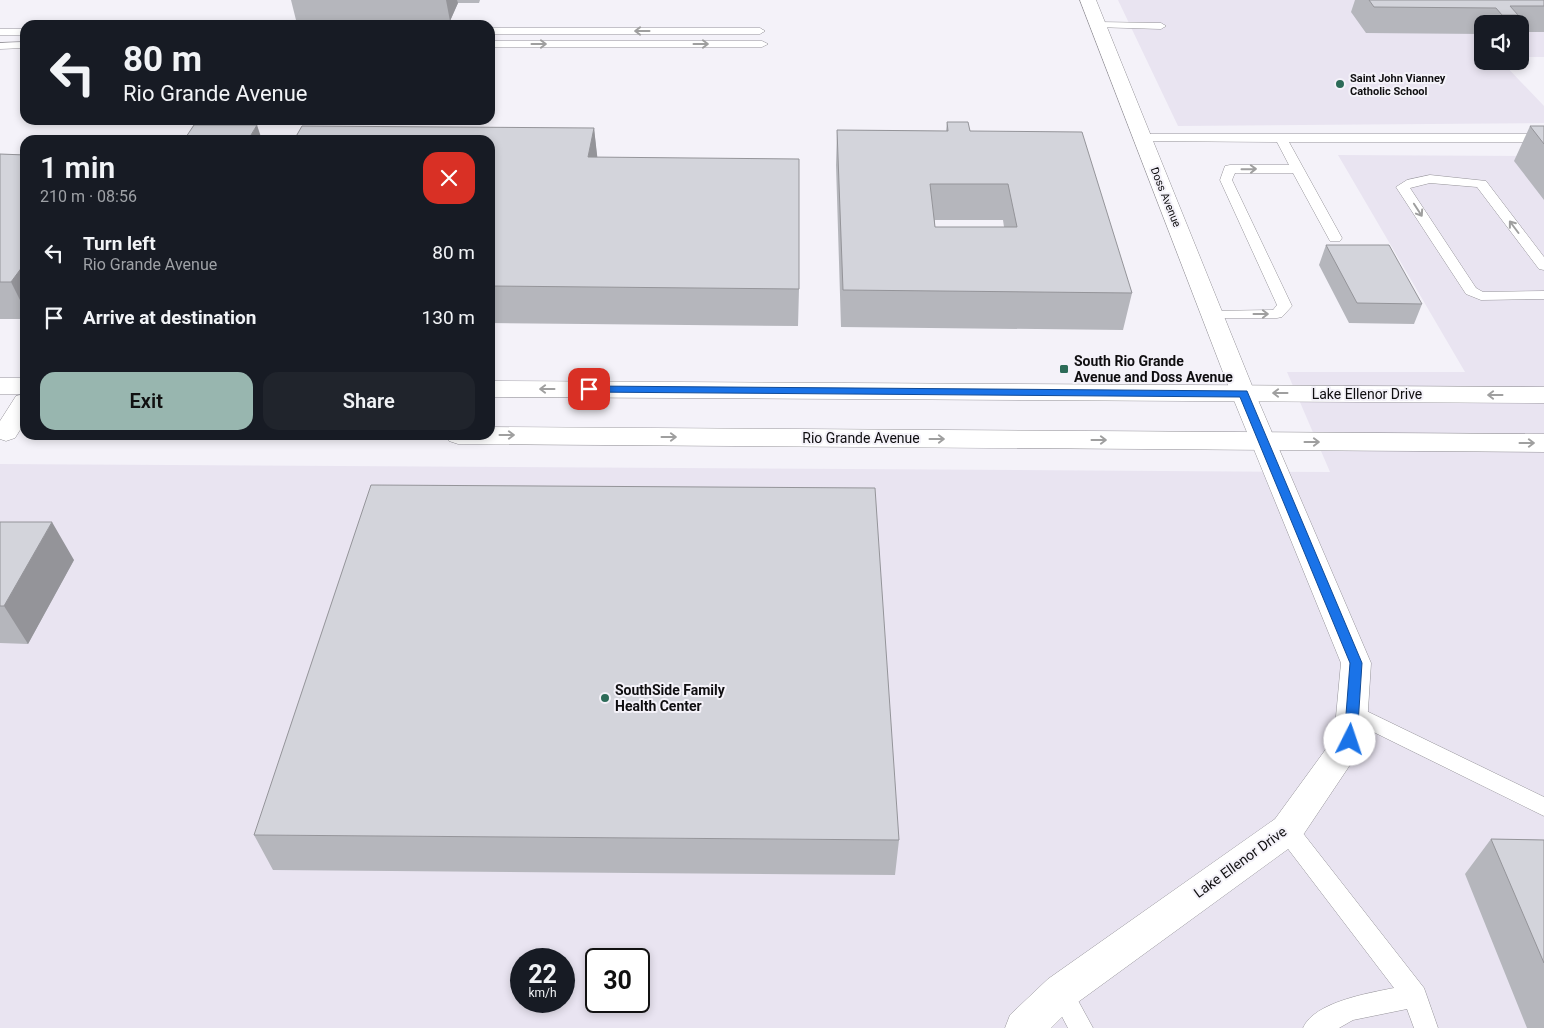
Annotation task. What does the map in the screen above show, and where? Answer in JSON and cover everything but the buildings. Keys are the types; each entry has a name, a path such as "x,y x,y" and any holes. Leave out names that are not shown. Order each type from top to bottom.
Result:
{"street":[{"name":"Doss Avenue","path":"1088,0 1243,393"},
{"path":"0,386 20,386"},
{"path":"495,389 1243,393"},
{"name":"Lake Ellenor Drive","path":"1024,1028 1061,992 1287,830 1350,740 1356,663 1243,393 1544,395"},
{"path":"10,432 20,412"},
{"name":"Rio Grande Avenue","path":"495,435 1264,442"},
{"path":"1264,442 1544,444"}],"lane":[{"path":"1098,25 1161,26"},
{"path":"495,31 760,31"},
{"path":"0,32 20,32"},
{"path":"495,44 762,44"},
{"path":"0,46 20,46"},
{"path":"1143,138 1544,138"},
{"path":"1281,138 1335,238"},
{"path":"1212,314 1277,314 1286,306 1226,180 1230,169 1297,168"},
{"path":"1544,266 1481,184 1429,180 1412,181 1403,187 1471,290 1481,296 1544,295"},
{"path":"1352,712 1544,806"},
{"path":"1287,830 1415,996 1426,1028"},
{"path":"1061,992 1081,1028"},
{"path":"1315,1028 1349,1009 1415,996"}],"shaded area":[{"name":"Saint John Vianney Catholic School","path":"1118,0 1447,0 1513,15 1474,15 1474,70 1510,70 1544,106 1544,123 1178,126"},
{"name":"Saint John Vianney Catholic School","path":"1529,19 1544,22 1544,57 1529,57"},
{"path":"1338,155 1544,156 1544,1028 0,1028 0,464 1330,472 1287,372 1465,372"}],"place":[{"name":"Saint John Vianney Catholic School","path":"1340,84"},
{"name":"South Rio Grande Avenue and Doss Avenue","path":"1064,369"},
{"name":"SouthSide Family Health Center","path":"605,698"}],"route":[{"path":"589,389 1243,393 1356,663 1350,740"}]}
